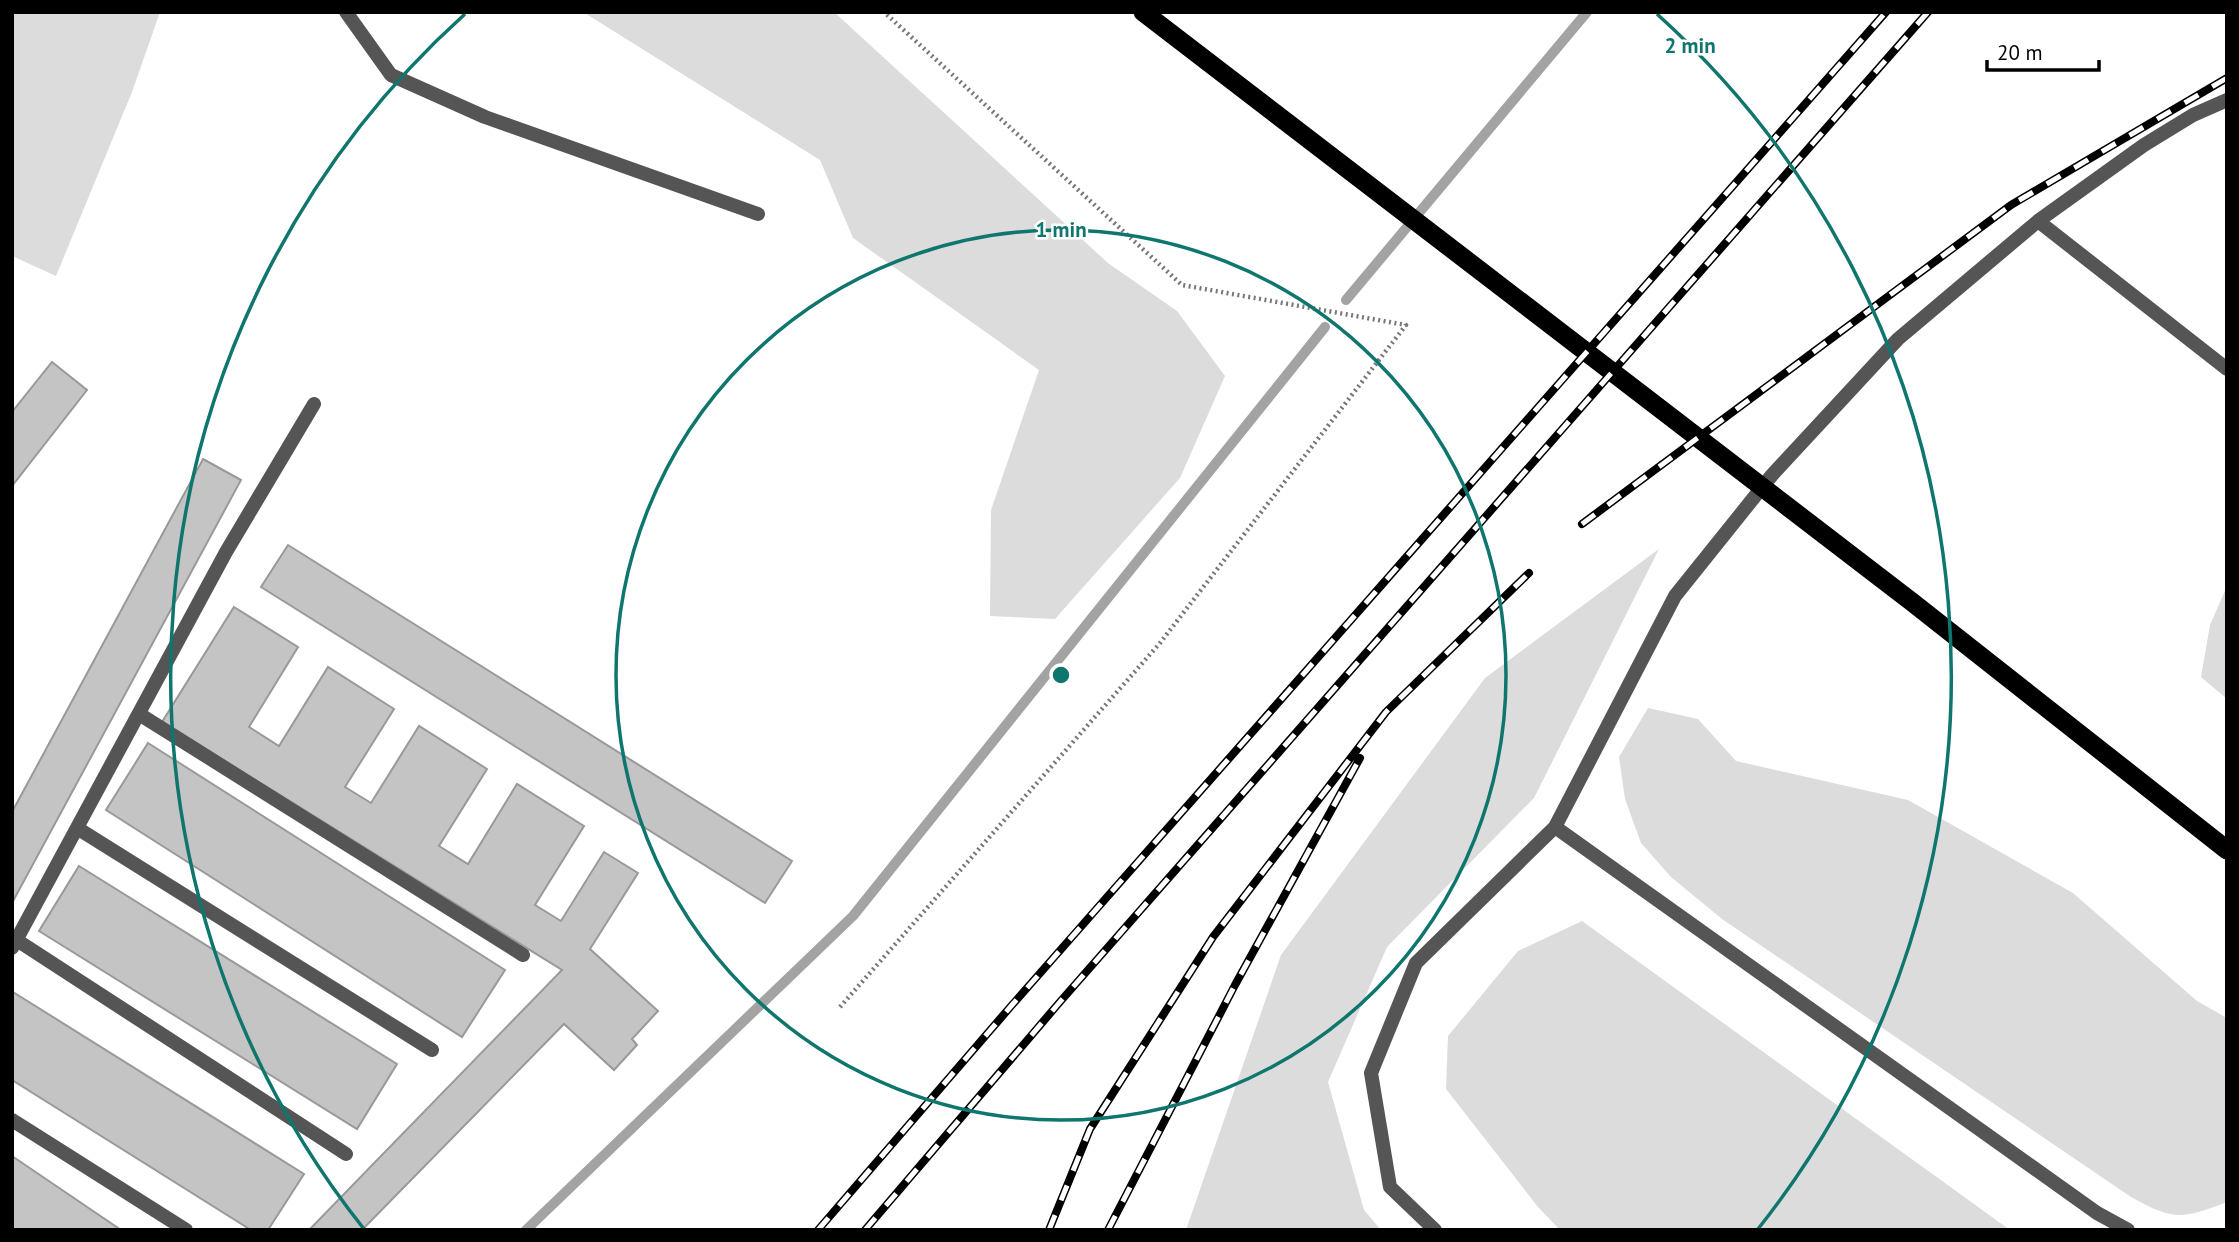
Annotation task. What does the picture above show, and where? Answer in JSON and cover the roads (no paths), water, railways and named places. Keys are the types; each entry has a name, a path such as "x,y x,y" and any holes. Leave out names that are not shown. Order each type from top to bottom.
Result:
{"highway":[{"path":"1143,12 1912,602 2227,850"}],"street":[{"path":"346,12 391,75 485,117 758,214"},
{"path":"1435,1230 1390,1186 1371,1073 1416,963 1555,827 1675,596 1772,475 1898,340 2038,221 2144,145 2193,114 2227,100"},
{"path":"2038,221 2227,369"},
{"path":"314,404 226,552 14,941 346,1154"},
{"path":"139,713 523,956"},
{"path":"1555,827 2097,1213 2128,1230"},
{"path":"77,828 432,1050"},
{"path":"12,1119 186,1230"}],"waterway":[{"path":"1346,300 1587,12"},
{"path":"526,1230 853,916 1325,327"}],"railway":[{"path":"818,1230 1012,1005 1886,12"},
{"path":"865,1230 1059,1003 1928,12"},
{"path":"1582,524 2011,205 2227,78"},
{"path":"1049,1230 1090,1129 1213,937 1386,712 1529,573"},
{"path":"1108,1230 1235,985 1360,758"}]}
